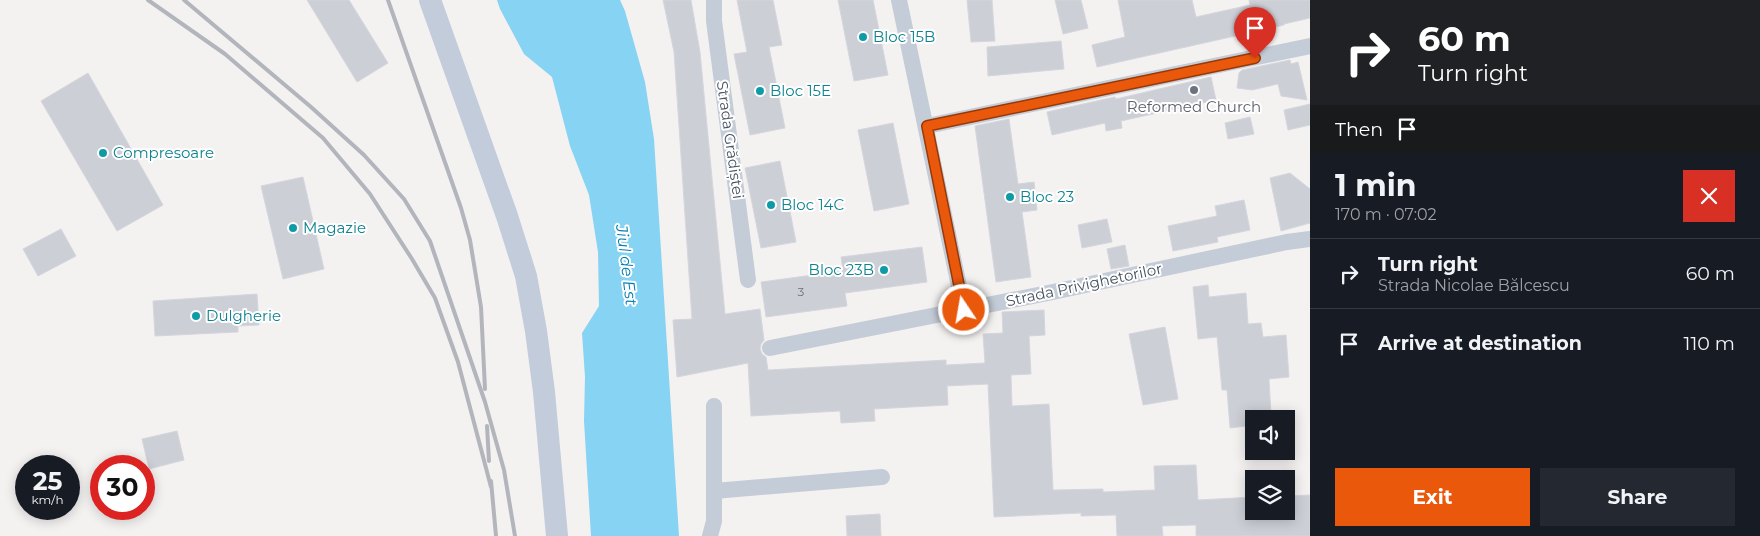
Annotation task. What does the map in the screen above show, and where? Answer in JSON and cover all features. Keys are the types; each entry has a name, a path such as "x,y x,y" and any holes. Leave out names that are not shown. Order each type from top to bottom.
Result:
{"street":[{"path":"430,0 507,216 526,276 544,392 557,536"},
{"name":"Strada Grădiștei","path":"714,0 714,21 748,280"},
{"path":"899,0 927,126 964,310"},
{"path":"927,126 1310,46"},
{"name":"Strada Privighetorilor","path":"770,348 964,310 1287,242 1310,240"},
{"path":"710,536 714,521 714,406"},
{"path":"714,491 882,478"}],"water":[{"name":"Jiul de Est","path":"497,0 620,0 625,11 645,82 654,139 679,536 591,536 584,421 585,377 582,333 599,306 598,252 589,195 570,146 552,77 524,54"}],"building":[{"path":"307,0 349,0 388,63 357,82"},
{"path":"663,0 691,0 700,52 725,314 760,309 764,340 760,349 766,357 768,370 946,360 946,365 985,363 983,334 1003,333 1002,312 1044,310 1045,335 1029,336 1031,374 1011,375 1012,406 1049,404 1053,490 1103,489 1103,492 1155,490 1154,466 1196,465 1198,500 1245,497 1245,520 1295,520 1295,496 1310,495 1310,536 1196,536 1196,525 1162,526 1163,536 1117,536 1116,515 1081,516 1081,513 994,517 988,384 947,386 948,405 874,409 875,421 841,423 840,411 751,416 748,363 677,377 673,320 692,319 674,52"},
{"name":"Bloc 15E","path":"737,0 773,0 782,45 769,47 785,128 750,135 734,54 747,52"},
{"name":"Bloc 15B","path":"838,0 873,0 888,75 854,81"},
{"path":"967,0 992,0 995,41 971,42"},
{"path":"1055,0 1081,0 1088,28 1063,34"},
{"path":"1118,0 1192,0 1196,17 1250,5 1249,0 1310,0 1310,18 1097,67 1092,45 1125,37"},
{"path":"1061,41 1064,69 988,76 987,47"},
{"path":"1290,60 1291,64 1298,62 1307,100 1281,96 1278,84 1252,90 1237,88 1239,73 1242,70"},
{"name":"Compresoare","path":"88,73 163,205 117,231 41,101"},
{"path":"1211,77 1216,100 1121,121 1122,128 1106,131 1105,123 1052,135 1047,112 1115,97 1116,99"},
{"path":"1310,104 1310,125 1288,130 1284,110"},
{"path":"1250,117 1254,134 1228,139 1225,123"},
{"name":"Bloc 23","path":"1009,119 1018,184 1034,182 1037,210 1022,212 1031,277 996,282 975,126"},
{"path":"893,123 909,204 874,211 858,130"},
{"name":"Bloc 14C","path":"780,161 796,242 761,248 745,168"},
{"path":"1290,173 1310,189 1310,223 1281,231 1270,178"},
{"name":"Magazie","path":"303,177 324,269 283,279 261,186"},
{"path":"1244,200 1250,230 1217,237 1218,242 1173,251 1168,226 1217,216 1215,206"},
{"path":"1107,219 1112,242 1082,248 1078,225"},
{"path":"61,229 76,256 38,276 23,249"},
{"path":"1125,245 1129,266 1111,269 1107,249"},
{"path":"922,247 927,282 845,293 847,306 766,317 761,282 843,271 841,257"},
{"path":"1208,285 1209,297 1246,293 1248,324 1261,323 1263,337 1286,335 1289,377 1269,379 1271,410 1245,410 1245,426 1230,428 1227,390 1222,390 1217,337 1198,339 1193,287"},
{"name":"Dulgherie","path":"257,294 259,325 238,326 238,332 155,336 153,301"},
{"path":"1165,327 1178,399 1143,405 1129,334"},
{"path":"177,431 184,460 155,467 155,455 146,455 142,439"},
{"path":"880,514 881,536 847,536 846,516"}],"railway":[{"path":"148,0 225,54 323,138 370,194 435,298 458,362 491,487"},
{"path":"184,0 311,107 364,155 404,199 430,241 485,402 504,470 515,536"},
{"path":"388,0 461,208 470,240 481,307 485,389"},
{"path":"487,426 489,461"},
{"path":"491,481 496,536"}],"place":[{"name":"Bloc 15B","path":"863,37"},
{"name":"Reformed Church","path":"1194,90"},
{"name":"Bloc 15E","path":"760,91"},
{"name":"Compresoare","path":"103,153"},
{"name":"Bloc 23","path":"1010,197"},
{"name":"Bloc 14C","path":"771,205"},
{"name":"Magazie","path":"293,228"},
{"name":"Bloc 23B","path":"884,270"},
{"name":"Dulgherie","path":"196,316"}],"route":[{"path":"964,310 927,126 1255,58"}]}
